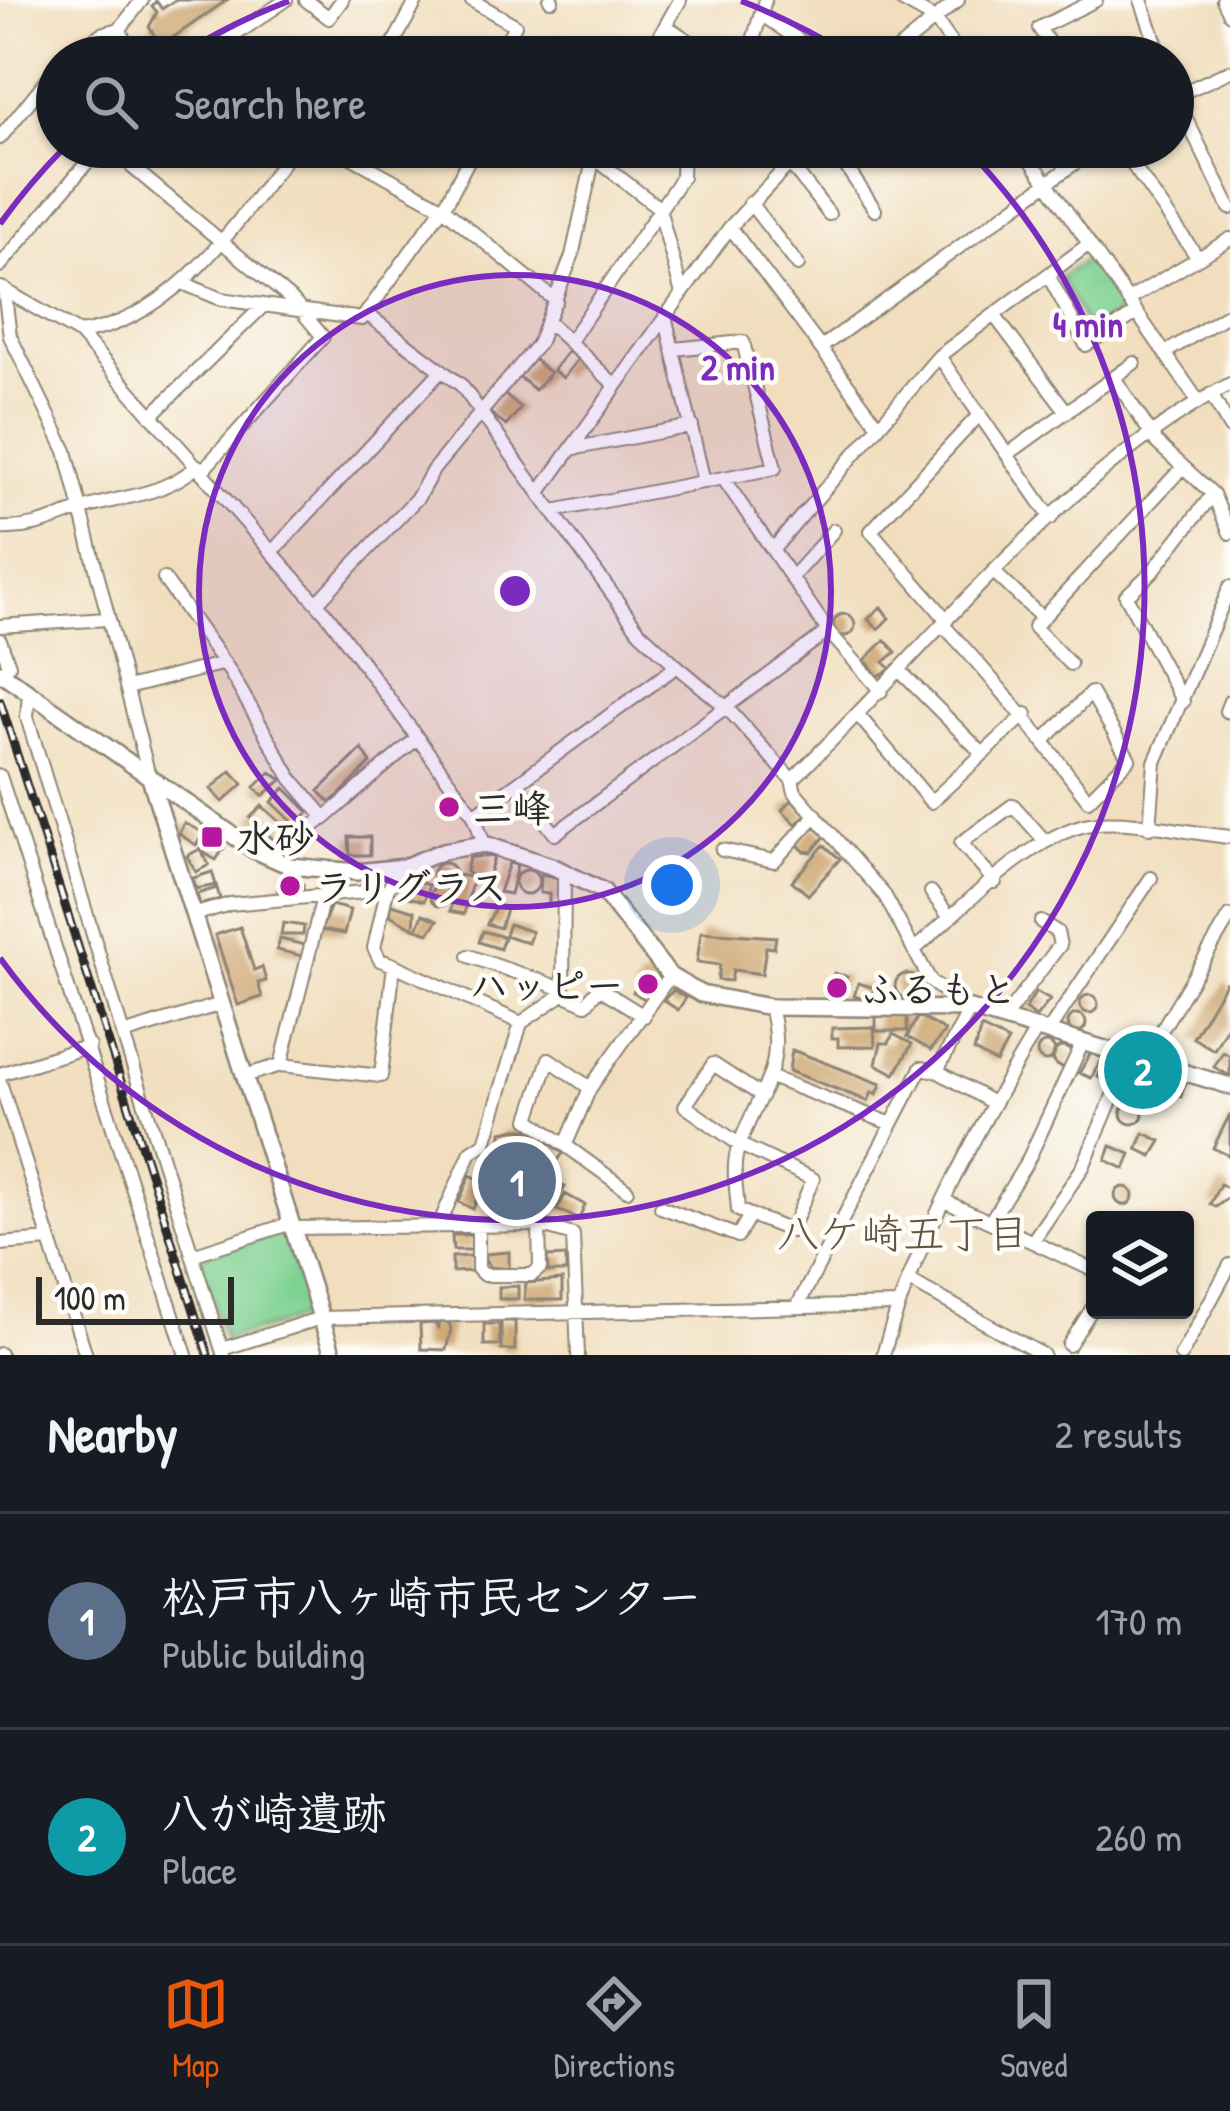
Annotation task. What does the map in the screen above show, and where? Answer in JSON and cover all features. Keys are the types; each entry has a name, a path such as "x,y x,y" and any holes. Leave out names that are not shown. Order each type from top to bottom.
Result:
{"street":[{"path":"98,36 120,29 142,0"},
{"path":"234,36 286,0"},
{"path":"306,0 329,18 342,0"},
{"path":"397,36 417,0"},
{"path":"471,0 515,25 509,36"},
{"path":"663,36 680,0"},
{"path":"901,0 934,19 946,36"},
{"path":"916,36 958,0"},
{"path":"1044,36 1039,28 1096,0"},
{"path":"1141,0 1154,36"},
{"path":"1223,0 1230,14"},
{"path":"754,36 763,7 798,36"},
{"path":"669,28 681,36"},
{"path":"120,29 122,36"},
{"path":"1194,86 1230,71"},
{"path":"0,138 36,93"},
{"path":"1194,135 1230,208"},
{"path":"0,266 82,168"},
{"path":"0,527 31,530 178,482 201,468 323,337 297,312 294,302 133,168"},
{"path":"79,333 110,326 184,284 221,245 279,168"},
{"path":"371,168 442,207 556,301"},
{"path":"184,284 262,307 346,320 368,315 463,168"},
{"path":"317,603 418,497 538,344 572,256 590,168"},
{"path":"613,168 659,208 682,294"},
{"path":"570,341 682,177 682,168"},
{"path":"540,492 730,227 785,168"},
{"path":"795,168 829,214"},
{"path":"847,168 875,210"},
{"path":"1036,168 1165,353 1230,428"},
{"path":"824,346 1065,168"},
{"path":"1135,168 1198,258"},
{"path":"749,203 797,265"},
{"path":"730,227 824,346 879,426"},
{"path":"1048,275 1086,345 1198,258 1230,239"},
{"path":"775,547 939,356 1089,244"},
{"path":"2,288 79,333 201,468 317,603 474,814 484,844"},
{"path":"2,288 10,336 66,451 151,781 333,1355"},
{"path":"151,416 262,307"},
{"path":"1165,353 1230,313"},
{"path":"368,315 442,370 482,411 639,631 726,707 792,780 795,792 885,896 937,989 970,1009"},
{"path":"994,315 1067,412"},
{"path":"665,316 704,482"},
{"path":"548,322 616,386"},
{"path":"553,511 776,467 743,342 674,349"},
{"path":"939,356 1051,518"},
{"path":"1008,454 1134,363"},
{"path":"272,552 442,370"},
{"path":"1115,379 1153,435 1213,494 1230,532"},
{"path":"792,780 1051,518 1153,435 1230,384"},
{"path":"980,415 871,531 1026,714 1043,741 1088,800 1130,759 1091,693 1043,741"},
{"path":"571,449 692,426"},
{"path":"1070,664 1034,627 1183,467"},
{"path":"723,478 747,517 775,547 827,631 881,692"},
{"path":"1184,702 1126,596 1152,572 1213,494"},
{"path":"791,578 834,530"},
{"path":"996,574 1041,617"},
{"path":"164,579 291,778 325,818"},
{"path":"1150,828 1155,762 1230,587"},
{"path":"0,626 107,619"},
{"path":"517,784 555,834 827,631"},
{"path":"0,640 9,665 4,675 151,781 267,856 329,872 404,867 443,851 484,844 603,891 670,976 701,994 770,1007 970,1009 1230,1086"},
{"path":"127,688 221,664"},
{"path":"474,814 677,666"},
{"path":"899,670 983,754"},
{"path":"29,693 27,717 223,1352 321,1318 897,1305"},
{"path":"1230,701 1230,712"},
{"path":"859,716 931,802 1026,714"},
{"path":"267,856 325,818 416,739"},
{"path":"0,776 186,1355"},
{"path":"994,882 961,843 1013,805 1045,842"},
{"path":"722,850 774,861 816,814"},
{"path":"915,950 1045,842 1093,824 1230,837"},
{"path":"404,867 387,890 374,948 380,960 521,1024"},
{"path":"439,1225 471,1152 485,1143 521,1024 561,991 564,872"},
{"path":"883,1355 897,1305 993,1103 1150,878"},
{"path":"193,915 230,904 387,890"},
{"path":"931,892 950,918"},
{"path":"281,1065 323,897"},
{"path":"1032,1242 1083,1167 1136,1060 1230,916"},
{"path":"1005,1017 1060,945 1057,932 1041,922"},
{"path":"469,956 586,1004 599,988 644,1016"},
{"path":"244,1076 281,1065 381,1076 394,965"},
{"path":"566,1144 590,1088 670,976"},
{"path":"123,1034 221,1004"},
{"path":"762,1096 713,1064 685,1106 740,1145 813,1179 790,1231 738,1210 735,1157 740,1145 762,1096 770,1077 779,1041 770,1007"},
{"path":"937,1071 970,1009"},
{"path":"990,1222 1027,1162 1083,1042"},
{"path":"86,1355 0,1078 88,1046"},
{"path":"590,1088 549,1059 529,1119 626,1190"},
{"path":"797,1307 920,1068 937,1071 993,1103"},
{"path":"770,1077 892,1124"},
{"path":"947,1202 1086,1267"},
{"path":"661,1207 738,1237 749,1215"},
{"path":"192,1255 293,1226 539,1225 573,1235 578,1355"},
{"path":"478,1226 478,1269 484,1276 532,1275 540,1268 539,1225"},
{"path":"0,1244 49,1240"},
{"path":"1181,1355 1230,1264"},
{"path":"910,1280 1043,1355"},
{"path":"1069,1345 1086,1318"},
{"path":"1003,1355 1012,1339"}],"green space":[{"path":"1090,257 1128,308 1089,333 1060,277"},
{"path":"284,1231 311,1316 224,1340 200,1264 204,1255"}],"building":[{"path":"175,0 227,0 175,36 155,36 149,27 157,12 152,6 156,1 162,9"},
{"path":"568,351 578,359 563,378 553,370"},
{"path":"534,359 550,373 535,390 519,377"},
{"path":"504,394 521,408 506,426 489,412"},
{"path":"881,607 889,618 878,629 868,619"},
{"path":"844,614 855,625 844,636 833,625"},
{"path":"885,640 896,652 884,662 891,669 878,676 865,660"},
{"path":"362,749 371,763 331,803 319,791"},
{"path":"231,771 243,784 223,802 211,789"},
{"path":"271,772 282,780 263,796 255,787"},
{"path":"285,788 309,812 296,825 272,802"},
{"path":"792,800 806,814 796,824 782,810"},
{"path":"262,806 287,828 275,841 250,818"},
{"path":"184,823 204,833 196,845 179,834"},
{"path":"814,826 825,836 812,852 804,851 798,845"},
{"path":"349,837 370,837 370,855 350,855"},
{"path":"214,839 225,846 216,860 204,853"},
{"path":"824,845 840,859 808,895 792,881"},
{"path":"200,849 209,865 196,872 187,856"},
{"path":"494,857 486,884 466,872 469,858"},
{"path":"444,863 455,874 444,885 433,874"},
{"path":"509,863 517,865 510,894 499,892"},
{"path":"527,870 539,882 527,894 515,882"},
{"path":"212,872 216,885 196,889 193,878"},
{"path":"459,875 473,878 464,914 450,911"},
{"path":"541,875 560,879 558,904 549,906 549,894 540,893"},
{"path":"412,880 429,885 424,901 400,895"},
{"path":"278,881 303,884 303,892 278,892"},
{"path":"440,886 450,896 440,906 430,896"},
{"path":"217,888 220,899 200,905 197,894"},
{"path":"392,904 415,911 414,928 390,915"},
{"path":"331,905 350,910 344,934 321,930"},
{"path":"496,906 506,909 500,928 487,924"},
{"path":"423,914 438,920 429,933 417,929"},
{"path":"283,923 304,926 303,935 281,935"},
{"path":"509,924 532,932 528,943 505,935"},
{"path":"240,927 254,970 262,967 266,981 258,983 262,997 238,1005 215,935"},
{"path":"483,931 504,937 500,949 479,942"},
{"path":"701,932 776,937 774,948 766,947 762,974 733,970 731,981 718,980 720,965 697,962"},
{"path":"280,939 305,945 302,956 277,950"},
{"path":"834,973 847,977 837,997 827,994"},
{"path":"907,974 919,986 907,998 895,986"},
{"path":"652,975 659,979 646,1000 633,992 641,979"},
{"path":"858,983 875,988 870,1001 854,996"},
{"path":"1225,983 1230,986 1230,1021 1214,1050 1193,1038"},
{"path":"674,990 686,998 678,1010 663,1000"},
{"path":"1036,992 1050,1000 1036,1017 1025,1009"},
{"path":"1089,995 1098,1004 1089,1013 1080,1004"},
{"path":"1077,1014 1086,1023 1077,1032 1068,1023"},
{"path":"876,1016 907,1016 907,1031 876,1031"},
{"path":"918,1016 945,1031 931,1050 907,1037"},
{"path":"874,1027 875,1046 838,1047 838,1038 832,1038 832,1028"},
{"path":"981,1028 1008,1041 996,1063 974,1051"},
{"path":"893,1034 912,1044 895,1074 876,1064 881,1043 889,1043"},
{"path":"1046,1043 1055,1052 1046,1061 1037,1052"},
{"path":"1063,1047 1073,1057 1063,1067 1053,1057"},
{"path":"792,1050 881,1084 877,1094 872,1092 868,1101 789,1071"},
{"path":"1223,1052 1230,1056 1230,1076 1214,1067"},
{"path":"1091,1053 1103,1058 1091,1078 1079,1073"},
{"path":"1106,1059 1120,1065 1111,1083 1098,1077"},
{"path":"1169,1080 1185,1084 1181,1097 1162,1092"},
{"path":"1132,1102 1143,1113 1132,1124 1121,1113"},
{"path":"1230,1114 1230,1156 1213,1148"},
{"path":"535,1130 536,1147 513,1146 502,1138 502,1132"},
{"path":"1144,1133 1161,1141 1152,1156 1137,1149"},
{"path":"551,1144 563,1153 551,1170 534,1156 542,1145"},
{"path":"1111,1146 1131,1154 1125,1169 1106,1160"},
{"path":"505,1159 539,1175 523,1213 477,1199 473,1209 459,1202 470,1175 495,1187"},
{"path":"545,1179 565,1187 550,1209 535,1203"},
{"path":"1220,1184 1230,1189 1230,1196 1216,1207 1210,1204"},
{"path":"1124,1187 1133,1196 1124,1205 1115,1196"},
{"path":"565,1194 585,1205 579,1219 557,1210"},
{"path":"452,1235 472,1235 473,1250 453,1250"},
{"path":"509,1252 509,1269 490,1267 485,1260 485,1254"},
{"path":"472,1256 472,1271 452,1272 452,1257"},
{"path":"566,1256 566,1272 548,1272 547,1257"},
{"path":"562,1280 562,1300 524,1300 526,1283"},
{"path":"518,1286 518,1299 499,1299 499,1287"},
{"path":"501,1321 515,1321 515,1350 501,1350"},
{"path":"438,1322 449,1323 451,1329 446,1350 421,1349 420,1324 435,1323 438,1329"},
{"path":"484,1324 499,1324 500,1345 484,1345"}],"railway":[{"path":"0,701 208,1355"}],"place":[{"name":"三峰","path":"449,807"},
{"name":"水砂","path":"212,837"},
{"name":"ラリグラス","path":"290,886"},
{"name":"ハッピー","path":"648,984"},
{"name":"ふるもと","path":"837,988"},
{"name":"八が崎遺跡","path":"1143,1070"},
{"name":"松戸市八ヶ崎市民センター","path":"517,1181"}],"district":[{"name":"八ケ崎五丁目","path":"903,1232"}]}
